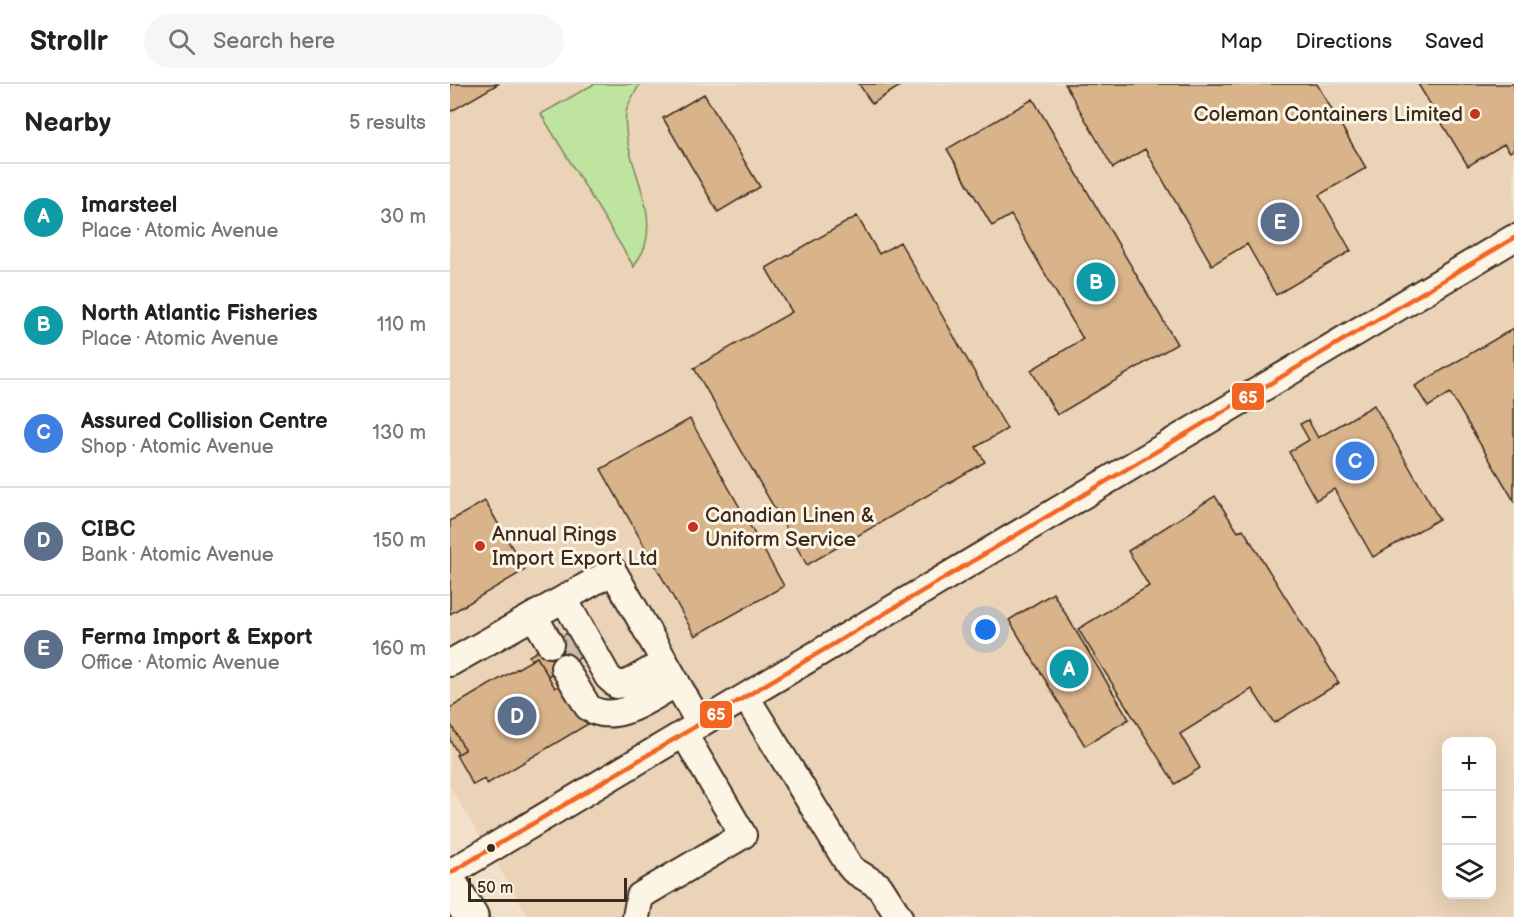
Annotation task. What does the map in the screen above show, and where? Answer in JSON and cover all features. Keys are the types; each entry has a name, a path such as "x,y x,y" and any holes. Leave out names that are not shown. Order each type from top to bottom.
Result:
{"main road":[{"path":"450,883 471,917"}],"street":[{"path":"450,873 1514,238"},
{"path":"450,663 613,571 671,673 692,729 743,835 640,896 636,917"},
{"path":"548,608 556,640"},
{"path":"548,608 618,686 625,711"},
{"path":"570,663 588,707 607,715 625,711 671,673"},
{"path":"618,686 671,673"},
{"path":"746,697 849,865 853,870 879,886 899,917"}],"shaded area":[{"path":"450,84 1514,84 1514,917 529,917 450,787"}],"green space":[{"path":"594,84 640,84 626,113 629,147 647,213 648,229 644,249 634,267 541,114"}],"building":[{"path":"450,84 498,84 450,112"},
{"path":"859,84 903,84 872,104"},
{"path":"1065,84 1317,84 1366,168 1319,195 1351,251 1276,295 1247,244 1212,265 1145,149 1113,168"},
{"name":"Coleman Containers Limited","path":"1418,84 1514,84 1514,149 1510,152 1504,144 1468,166"},
{"path":"704,94 760,187 718,212 663,118"},
{"path":"1033,99 1177,344 1057,415 1031,370 1083,339 1011,215 992,226 947,149"},
{"path":"857,216 879,254 900,242 1007,429 976,447 985,462 807,565 694,368 792,312 766,268"},
{"path":"1514,328 1514,501 1450,393 1428,407 1415,386"},
{"path":"1374,405 1439,519 1373,557 1334,489 1316,500 1289,452 1309,440 1300,424 1308,420 1318,438"},
{"name":"Canadian Linen & Uniform Service","path":"690,419 784,586 695,636 601,469"},
{"path":"1215,496 1238,532 1243,529 1339,683 1274,723 1252,689 1180,734 1200,768 1175,784 1078,629 1149,586 1128,551"},
{"name":"Annual Rings Import Export Ltd","path":"485,501 525,570 450,614 450,521"},
{"path":"1053,593 1129,719 1085,746 1009,620"},
{"path":"571,631 585,655 548,676 537,657 531,660 529,656"},
{"path":"537,657 555,688 564,683 588,724 487,784 484,779 473,785 456,755 465,750 450,723 450,708"},
{"path":"450,723 465,750 458,754 450,740"}],"tunnel":[{"path":"562,637 576,660"}],"transit line":[{"name":"65","path":"450,873 1514,238"}],"place":[{"name":"Coleman Containers Limited","path":"1475,114"},
{"name":"Ferma Import & Export","path":"1280,222"},
{"name":"North Atlantic Fisheries","path":"1096,282"},
{"name":"Assured Collision Centre","path":"1355,461"},
{"name":"Canadian Linen & Uniform Service","path":"693,527"},
{"name":"Annual Rings Import Export Ltd","path":"480,546"},
{"name":"Imarsteel","path":"1069,669"},
{"name":"CIBC","path":"517,716"}]}
